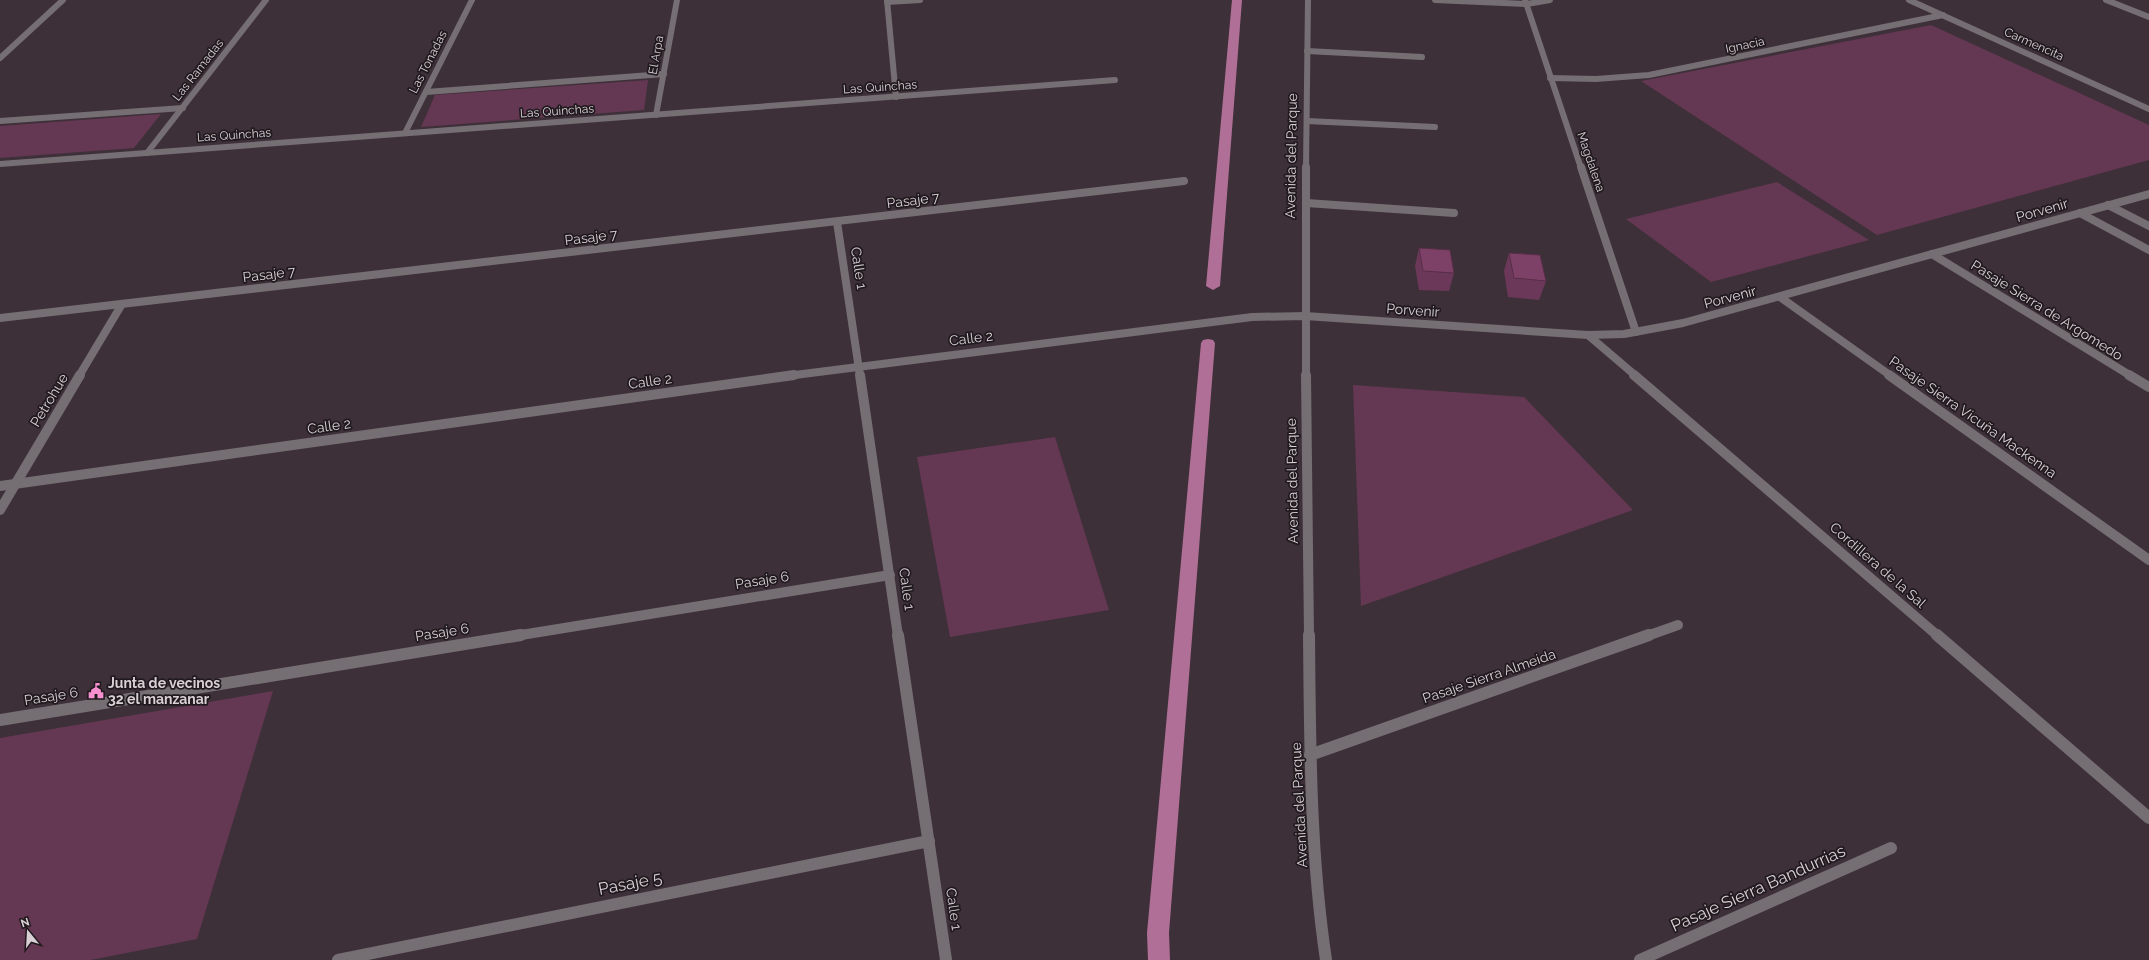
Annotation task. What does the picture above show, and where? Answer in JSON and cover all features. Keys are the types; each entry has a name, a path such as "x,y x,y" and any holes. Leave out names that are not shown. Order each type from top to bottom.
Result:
{"street":[{"path":"0,58 62,0"},
{"name":"Las Ramadas","path":"147,153 266,0"},
{"name":"Las Tonadas","path":"405,133 472,0"},
{"name":"El Arpa","path":"656,115 677,0"},
{"path":"896,97 887,1 920,0"},
{"name":"Avenida del Parque","path":"1308,0 1305,316 1310,755 1320,920 1326,960"},
{"path":"1435,0 1526,2 1550,0"},
{"name":"Carmencita","path":"1909,0 2149,109"},
{"path":"2106,0 2149,17"},
{"name":"Magdalena","path":"1526,2 1550,78 1636,332"},
{"name":"Ignacia","path":"1550,78 1596,79 1649,75 1943,15"},
{"path":"1308,51 1422,57"},
{"path":"426,92 664,74"},
{"name":"Las Quinchas","path":"0,164 1115,80"},
{"path":"0,121 182,108"},
{"path":"1307,121 1435,127"},
{"name":"Pasaje 7","path":"0,318 1184,182"},
{"name":"Porvenir","path":"1305,316 1588,335 1636,332 1683,323 1780,297 2149,194"},
{"path":"1306,203 1454,212"},
{"path":"2108,205 2149,226"},
{"path":"2080,213 2149,250"},
{"name":"Calle 1","path":"837,222 946,960"},
{"name":"Pasaje Sierra de Argomedo","path":"1932,254 2149,387"},
{"name":"Pasaje Sierra Vicuña Mackenna","path":"1780,297 2149,560"},
{"name":"Petrohue","path":"0,510 122,304"},
{"name":"Calle 2","path":"0,486 859,366 1252,318 1305,316"},
{"name":"Cordillera de la Sal","path":"1588,335 2149,818"},
{"name":"Pasaje 6","path":"0,720 890,575"},
{"name":"Pasaje Sierra Almeida","path":"1310,755 1678,625"},
{"name":"Pasaje 5","path":"338,960 929,841"},
{"name":"Pasaje Sierra Bandurrias","path":"1640,960 1891,848"}],"shaded area":[{"path":"1931,25 2149,125 2149,160 1877,235 1641,81"},
{"path":"648,80 644,110 421,127 435,95"},
{"path":"161,114 134,148 0,158 0,126"},
{"path":"1777,182 1869,240 1711,282 1626,219"},
{"path":"1353,385 1524,397 1633,510 1361,606"},
{"path":"1055,437 1109,610 950,637 917,457"},
{"path":"273,691 197,939 91,960 0,960 0,738"}],"building":[{"path":"1419,248 1450,250 1454,273 1423,271"},
{"path":"1509,253 1540,255 1546,281 1514,278"}],"waterway":[{"path":"1213,286 1237,0"},
{"path":"1159,960 1158,933 1208,343"}],"place":[{"name":"Junta de vecinos 32 el manzanar","path":"96,691"}]}
